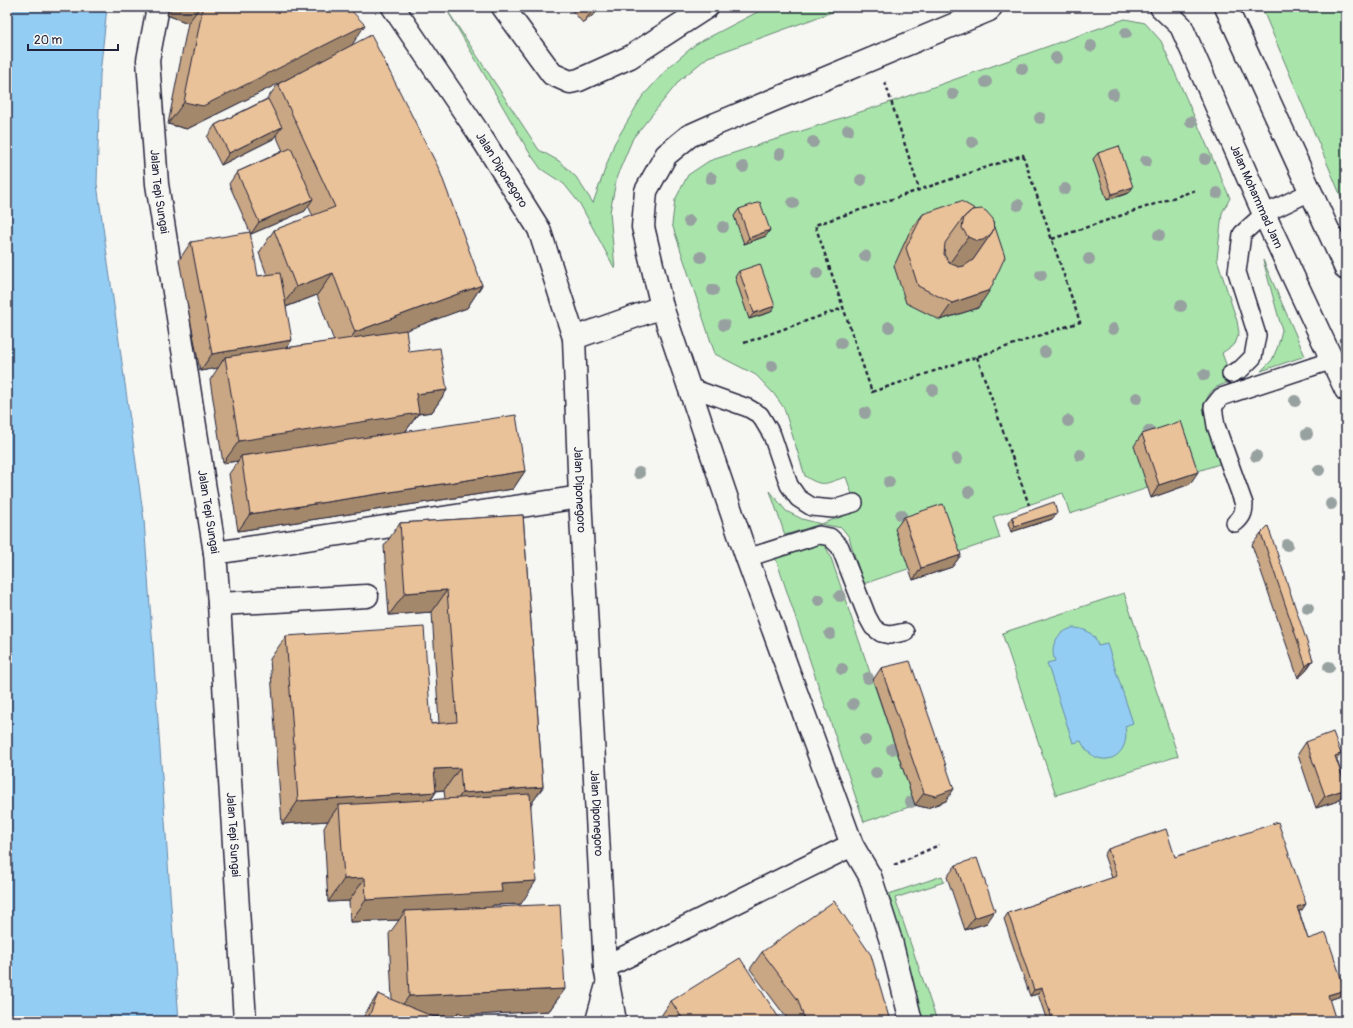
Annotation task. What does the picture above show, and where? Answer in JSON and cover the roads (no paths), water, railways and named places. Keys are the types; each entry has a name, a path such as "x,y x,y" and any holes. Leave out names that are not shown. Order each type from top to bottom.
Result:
{"main road":[{"name":"Jalan Tepi Sungai","path":"158,7 148,60 157,184 215,553 245,1021"},
{"name":"Jalan Diponegoro","path":"393,7 478,132 539,229 574,338 580,497 607,974 615,1021"},
{"path":"503,7 552,74 570,82 579,80 630,57 707,7"},
{"name":"Jalan Mohammad Jam","path":"1162,7 1181,26 1264,214 1346,390"},
{"path":"1226,7 1346,269"},
{"path":"911,1021 891,941 870,876 852,845 747,558 689,387 662,307 643,227 646,191 666,155 689,136 994,8"},
{"path":"574,338 662,307"},
{"path":"215,553 580,497"},
{"path":"219,604 367,596"},
{"path":"597,1021 607,974 852,845"}],"lane":[{"path":"1231,374 1241,369 1253,357 1257,335 1237,272 1242,234 1264,214 1310,192"},
{"path":"1235,523 1240,519 1244,512 1244,504 1216,426 1213,407 1221,397 1333,360"},
{"path":"689,387 748,408 760,415 772,435 789,485 798,498 812,507 833,509 854,503"},
{"path":"747,558 819,535 830,537 840,547 867,616 873,627 881,633 890,635 904,632"}],"water":[{"path":"7,7 107,7 100,74 97,184 144,520 179,1021 7,1021"},
{"path":"1072,628 1089,632 1097,641 1098,646 1107,644 1133,723 1125,726 1126,738 1123,747 1118,754 1111,758 1103,759 1095,757 1087,751 1081,741 1073,743 1047,663 1055,661 1053,650 1058,636"}]}
